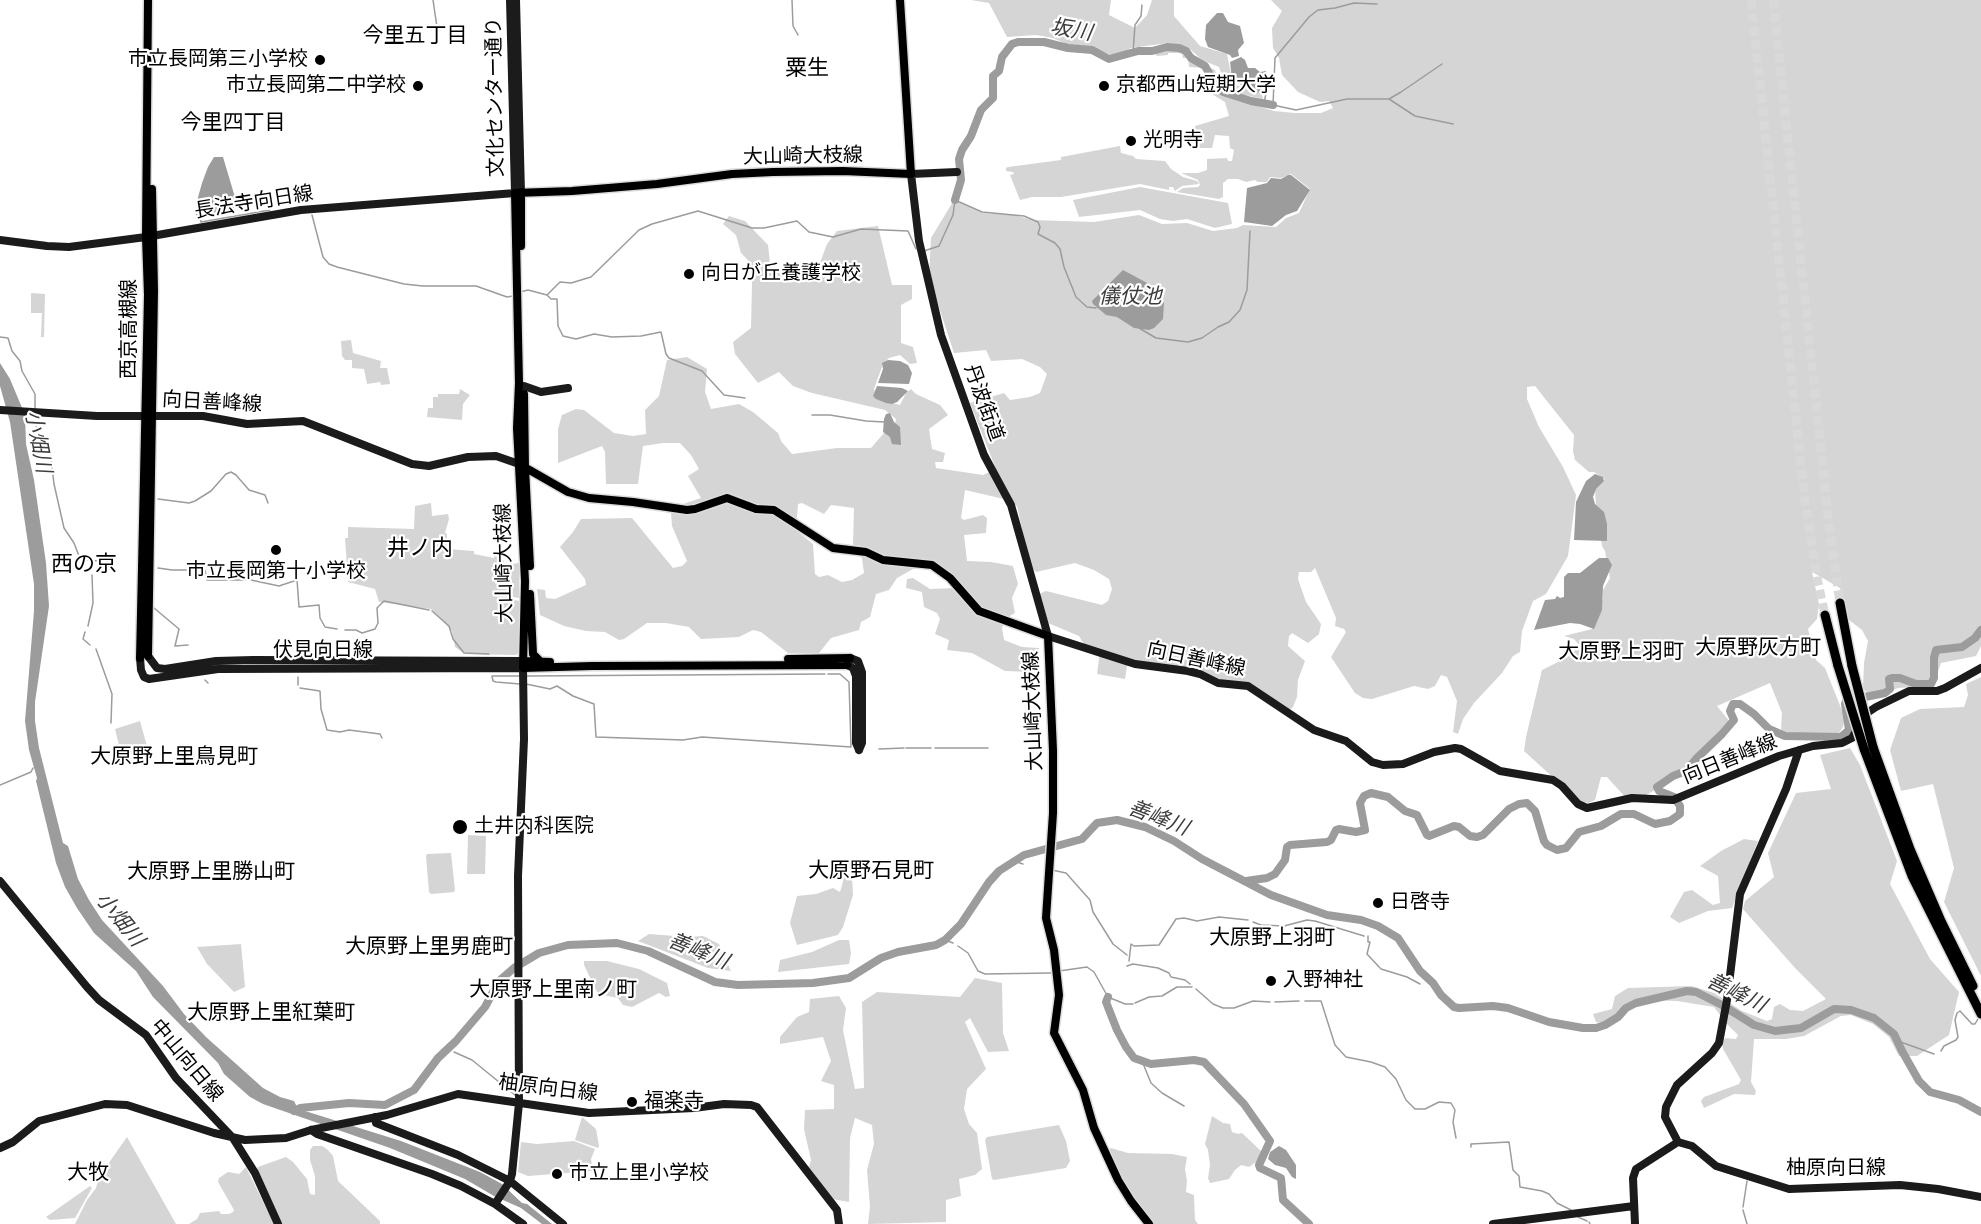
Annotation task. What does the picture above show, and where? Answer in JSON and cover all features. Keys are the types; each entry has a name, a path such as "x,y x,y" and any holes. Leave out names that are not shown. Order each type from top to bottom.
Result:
{"highway":[{"path":"1840,603 1868,748"},
{"path":"1825,615 1838,666 1868,748 1981,1014"},
{"path":"1963,973 1981,1001"}],"main road":[{"name":"西京高槻線","path":"144,657 150,337 148,0"},
{"name":"西京高槻線","path":"149,236 153,0"},
{"name":"文化センター通り","path":"510,0 518,192"},
{"name":"文化センター通り","path":"516,0 518,192"},
{"path":"900,0 911,174 957,172"},
{"name":"大山崎大枝線","path":"518,192 572,191 657,184 732,174 773,172 843,171 911,174"},
{"name":"丹波街道","path":"911,174 919,241 941,335 984,454 1011,505 1048,636"},
{"name":"長法寺向日線","path":"0,240 60,247 149,236 301,210 518,192"},
{"name":"大山崎大枝線","path":"518,192 524,386 522,466 530,594 523,664"},
{"name":"大山崎大枝線","path":"518,192 525,581 523,664"},
{"path":"524,386 541,392 568,388"},
{"name":"向日善峰線","path":"0,410 96,416 203,416 247,424 303,421 412,464 429,466 468,457 496,456 522,466"},
{"name":"大山崎大枝線","path":"522,466 568,492 589,498 687,510 727,498 756,509 774,510 833,548 866,552 883,560 932,565 950,578 980,610 1048,636 1053,751 1046,918 1057,972 1059,995 1054,1033 1083,1090 1094,1128 1118,1180 1149,1224"},
{"path":"530,594 533,654 541,662"},
{"name":"向日善峰線","path":"1048,636 1136,664 1188,671 1218,683 1248,686 1314,730 1340,738 1364,757 1378,764 1403,764 1434,752 1461,749 1500,771 1553,780 1562,786 1578,804 1587,808 1632,798 1676,799 1779,756 1847,741 1855,735 1867,713 1876,706 1909,691 1937,691 1981,668"},
{"name":"伏見向日線","path":"144,657 157,668 165,669 216,661 253,660 523,664 218,669 150,679 144,677 141,670 144,657"},
{"path":"523,664 541,662 737,661 849,661 858,661 862,672 862,743 859,750 856,743 856,676 849,661"},
{"path":"523,664 592,666 849,661"},
{"path":"495,1204 511,1178 519,1103 517,957 519,835 524,739 523,664"},
{"path":"1635,1224 1633,1178 1636,1168 1678,1142 1665,1117 1669,1097 1682,1079 1715,1049 1722,1035 1740,894 1786,789 1799,750"},
{"name":"中山向日線","path":"0,881 87,987 99,1000 146,1035 176,1078 233,1138 255,1173 278,1224"},
{"name":"柚原向日線","path":"0,1149 13,1142 39,1120 105,1104 127,1104 245,1140 280,1139 375,1117 455,1094 589,1113 694,1108 724,1104 753,1105 837,1210 839,1224"},
{"path":"375,1117 376,1123 511,1178 563,1224"},
{"path":"311,1130 432,1174 495,1204 523,1224"},
{"name":"柚原向日線","path":"1678,1142 1692,1146 1716,1166 1789,1189 1900,1185 1981,1197"},
{"path":"1493,1224 1634,1206"}],"shaded area":[{"path":"971,0 1111,0 1109,15 1135,28 1147,15 1152,0 1174,0 1174,16 1200,46 1227,54 1232,79 1238,86 1262,93 1263,99 1228,89 1219,67 1202,60 1191,50 1181,46 1168,43 1131,48 1120,54 1112,55 1091,47 1071,46 1053,38 1036,35 1007,37 989,3"},
{"path":"1271,0 1981,0 1981,646 1976,656 1941,663 1933,686 1898,688 1872,699 1863,688 1868,641 1862,630 1849,620 1840,588 1812,572 1819,604 1817,619 1808,629 1816,660 1825,668 1845,718 1839,733 1813,739 1788,738 1781,729 1782,713 1770,683 1717,706 1730,722 1687,767 1661,787 1646,795 1626,798 1607,777 1601,777 1595,800 1589,803 1579,801 1524,751 1542,670 1568,657 1579,645 1574,639 1564,636 1592,629 1603,598 1603,590 1610,578 1602,546 1595,490 1605,479 1594,472 1589,472 1575,460 1574,435 1535,386 1527,387 1527,399 1539,427 1563,467 1576,495 1568,556 1546,594 1533,601 1522,631 1520,652 1513,656 1502,673 1474,703 1463,719 1458,734 1453,732 1457,701 1447,677 1441,675 1435,686 1428,689 1414,686 1372,699 1363,698 1355,693 1331,657 1346,632 1335,626 1336,618 1315,568 1311,572 1299,572 1298,579 1306,602 1321,624 1319,634 1308,643 1292,633 1289,636 1288,646 1305,661 1298,680 1297,697 1293,707 1288,711 1251,685 1220,681 1186,668 1127,666 1125,679 1097,674 1100,651 1085,646 1079,636 1048,623 1039,594 1046,591 1102,605 1108,601 1112,589 1109,579 1075,563 1036,572 1030,566 1017,506 1004,499 965,490 961,518 964,520 983,515 987,518 986,533 964,535 967,561 1013,566 1018,584 1012,598 1015,613 1006,618 1002,628 1004,640 1022,647 1039,648 1034,672 1005,671 972,653 947,650 949,640 935,634 940,619 937,613 924,607 922,592 906,588 907,579 913,578 930,589 954,588 937,565 920,565 897,578 889,590 876,594 870,617 861,622 859,630 831,638 819,653 788,653 761,632 753,630 739,637 701,639 689,627 666,623 647,623 619,640 605,632 564,626 540,615 537,589 545,590 546,598 555,599 586,585 585,579 560,547 581,519 632,518 673,568 682,566 687,561 672,526 671,512 683,504 701,498 688,476 699,469 691,455 680,443 643,446 638,484 606,484 605,452 602,446 558,463 558,429 562,415 576,409 584,410 614,433 633,436 646,434 645,410 659,396 667,360 687,357 707,369 705,392 711,409 739,404 753,412 778,433 781,441 792,454 837,448 871,448 884,433 894,430 896,419 885,410 812,393 793,386 779,372 758,383 735,354 733,342 751,328 752,284 750,262 741,253 736,235 723,224 729,216 745,221 768,245 771,273 795,271 796,278 815,276 827,244 837,231 878,226 892,285 912,285 912,299 901,305 901,343 913,347 917,363 910,364 900,355 889,358 883,364 874,389 877,399 900,405 906,393 911,389 916,394 940,405 948,415 929,429 932,449 945,453 943,462 935,462 936,468 983,475 996,469 970,403 1004,393 1010,400 1030,397 1040,393 1047,374 1040,367 1022,359 991,361 986,350 954,353 929,277 931,238 954,200 982,213 1014,215 1033,220 1094,222 1139,215 1162,224 1187,223 1213,231 1243,225 1276,227 1286,218 1299,213 1310,189 1291,174 1281,178 1270,177 1267,182 1228,179 1223,183 1223,197 1219,199 1177,192 1183,188 1200,185 1198,180 1181,173 1198,173 1207,170 1207,159 1227,158 1228,161 1232,161 1234,150 1230,148 1229,136 1215,135 1212,148 1199,148 1199,145 1195,144 1195,126 1229,116 1225,102 1210,93 1209,82 1206,78 1209,75 1205,68 1189,67 1188,58 1183,58 1182,53 1157,56 1154,53 1172,49 1188,53 1200,63 1215,70 1224,93 1274,111 1321,113 1333,108 1329,101 1320,102 1298,92 1282,75 1279,58 1273,48 1272,28 1282,11","holes":["802,503 824,514 831,505 854,508 853,544 862,558 864,573 852,580 842,582 828,575 819,577 815,574 813,544 796,530 798,504"]},
{"path":"1120,146 1121,153 1136,159 1165,161 1171,169 1199,184 1182,186 1175,191 1173,187 1169,187 1169,190 1140,184 1061,197 1032,197 1020,200 1010,175 1014,174 1006,171 1008,167 1061,160 1061,157"},
{"path":"1140,187 1228,203 1232,224 1215,228 1187,219 1173,221 1160,219 1140,210 1079,217 1073,200"},
{"path":"31,293 45,294 44,337 41,337 42,313 31,313"},
{"path":"351,340 353,353 381,361 380,368 387,368 390,384 381,385 380,382 367,384 364,369 352,368 352,360 345,360 342,356 341,341"},
{"path":"460,389 470,395 463,404 462,420 427,417 428,408 433,408 433,397 438,397 438,394 459,394"},
{"path":"431,503 432,516 448,514 445,533 447,534 447,549 474,551 474,554 494,558 494,556 502,557 505,565 519,563 519,598 507,596 507,598 519,601 519,652 516,655 465,654 455,647 452,631 431,609 379,602 375,589 348,582 345,538 348,538 348,527 414,529 415,506"},
{"path":"1981,677 1981,976 1944,902 1954,868 1933,784 1901,791 1890,750 1901,718 1920,709 1964,707 1968,695 1966,684"},
{"path":"140,721 148,750 122,757 115,729"},
{"path":"1850,748 1860,765 1897,861 1890,884 1930,959 1959,992 1949,1035 1917,1056 1899,1056 1889,1037 1873,1024 1851,1015 1841,1016 1804,1036 1786,1039 1754,1039 1751,1082 1756,1091 1755,1095 1734,1094 1704,1108 1701,1101 1704,1097 1739,1084 1741,1080 1723,1049 1722,1043 1725,1038 1736,1039 1738,1035 1714,1007 1677,1001 1638,1000 1604,1023 1596,1022 1593,1014 1612,1009 1615,996 1628,988 1692,986 1714,993 1742,1011 1767,1021 1772,1019 1774,1007 1780,1004 1790,1010 1803,1011 1826,999 1743,909 1745,901 1774,877 1768,853 1796,793 1831,789 1820,755"},
{"path":"468,835 486,836 485,874 467,874"},
{"path":"1744,839 1758,841 1732,908 1708,911 1679,923 1670,917 1684,892 1692,890 1713,905 1720,903 1718,876 1700,866 1721,851"},
{"path":"451,853 455,890 454,892 431,894 426,856 427,854"},
{"path":"846,871 852,876 853,895 843,927 838,935 797,945 790,923 797,896 816,894 833,888 840,892"},
{"path":"649,934 703,936 719,944 731,971 708,968 638,941"},
{"path":"839,940 849,940 851,953 849,964 778,972 780,960 812,952"},
{"path":"241,944 245,987 234,992 207,964 197,947"},
{"path":"584,961 607,961 639,969 667,983 670,996 666,997 659,993 632,1007 623,1005 618,998 598,994"},
{"path":"975,978 1002,983 1003,1033 1009,1051 988,1052 970,1018 965,1022 986,1069 967,1089 964,1109 969,1124 977,1133 982,1169 975,1175 959,1179 961,1196 946,1200 946,1222 868,1224 870,1206 867,1170 874,1144 872,1125 855,1118 850,1138 849,1202 832,1199 809,1167 811,1160 804,1129 805,1110 834,1109 834,1085 821,1081 831,1061 823,1037 780,1044 780,1037 797,1017 809,1012 810,999 839,996 846,1008 843,1030 855,1089 864,1088 862,1002 877,992 960,997"},
{"path":"1212,1116 1223,1123 1230,1124 1232,1132 1242,1133 1262,1152 1256,1162 1249,1167 1241,1165 1229,1179 1210,1183 1208,1178 1210,1165 1205,1144"},
{"path":"582,1117 596,1129 598,1148 575,1140"},
{"path":"1059,1125 1066,1141 1070,1161 1066,1168 992,1179 985,1140 987,1137"},
{"path":"127,1137 176,1224 75,1224 96,1188 99,1177"},
{"path":"574,1141 595,1149 591,1159 593,1171 528,1176 518,1172 521,1142 537,1144"},
{"path":"313,1146 322,1146 328,1150 333,1156 338,1181 380,1221 380,1224 281,1224 257,1170 258,1167 286,1157 307,1179 310,1194 315,1195 315,1176 310,1160 310,1150"},
{"path":"1111,1148 1128,1153 1172,1154 1187,1157 1186,1192 1194,1195 1195,1220 1198,1224 1152,1224 1135,1205 1107,1151"},
{"path":"246,1167 274,1224 189,1224 197,1219 200,1213 219,1211 221,1214 229,1214 233,1212 218,1182 219,1178 228,1172 239,1174"},
{"path":"90,1186 92,1188 75,1218 50,1220 46,1217"}],"water":[{"path":"1217,13 1223,13 1228,22 1240,26 1244,43 1238,50 1239,56 1232,58 1230,55 1208,47 1205,39 1206,25"},
{"path":"1241,57 1248,68 1255,68 1260,72 1266,71 1269,93 1246,88 1232,79 1230,62"},
{"path":"214,157 223,157 237,204 225,213 196,218 197,201 202,183"},
{"path":"1288,175 1310,190 1297,211 1286,215 1272,226 1244,222 1247,188 1267,183 1271,178 1281,179"},
{"name":"儀仗池","path":"1123,270 1149,284 1149,288 1164,303 1163,319 1154,328 1149,330 1134,328 1117,317 1106,315 1093,304 1092,301"},
{"path":"888,360 900,361 908,365 912,373 909,384 878,383 883,369 882,363"},
{"path":"0,363 10,379 25,415 26,444 34,480 46,563 49,606 35,702 39,748 63,843 68,846 78,879 89,900 102,920 163,986 184,1014 263,1088 294,1101 297,1107 305,1111 401,1141 480,1172 502,1184 522,1203 527,1204 552,1224 542,1224 521,1208 465,1179 390,1148 263,1104 250,1097 224,1074 218,1063 153,997 136,971 94,933 77,908 65,887 56,863 29,750 25,721 34,584 10,422 0,386"},
{"path":"877,386 902,388 908,391 892,404 873,396"},
{"path":"890,413 894,422 900,427 901,445 892,444 890,437 883,432 884,419 886,414"},
{"path":"1595,474 1603,477 1604,481 1596,489 1593,497 1595,504 1604,512 1607,541 1574,540 1576,502 1586,481"},
{"path":"1599,558 1608,558 1612,565 1603,586 1602,610 1594,629 1570,623 1534,630 1545,600 1555,599 1557,596 1564,597 1564,577 1568,573 1580,573"},
{"path":"1279,1146 1286,1150 1296,1165 1296,1179 1286,1168 1275,1165 1268,1159 1270,1152"}],"waterway":[{"path":"433,0 438,34"},
{"path":"792,0 793,26 798,35"},
{"path":"1377,4 1354,3 1318,10 1309,17 1275,58 1273,105 1296,110 1347,99 1389,99 1442,64"},
{"path":"1133,53 1135,25 1141,16 1142,5"},
{"name":"坂川","path":"955,200 961,180 959,159 962,150 971,136 981,110 993,98 993,76 999,71 1002,57 1012,44 1018,42 1044,42 1068,48 1092,50 1109,59 1138,51 1152,51 1167,47 1179,48 1205,66 1215,84 1223,92 1273,105"},
{"path":"1264,104 1266,93"},
{"path":"1389,99 1415,116 1453,124"},
{"path":"924,251 939,246 953,215 955,200 982,212 1024,216 1038,222 1040,227 1038,234 1055,243 1060,249 1064,267 1076,297 1087,307 1096,308"},
{"path":"200,217 201,222 270,210"},
{"path":"547,295 560,282 571,283 591,277 639,230 698,211 752,228 764,228 797,221 809,232 833,237 861,229 908,231 916,249"},
{"path":"312,215 323,257 329,264 404,284 476,286 507,297 513,296"},
{"path":"1139,328 1156,338 1188,342 1202,338 1229,322 1240,310 1247,290 1250,231"},
{"path":"520,292 528,290 557,299 558,326 563,336 576,339 594,334 612,337 641,336 661,332 669,358 702,371 724,395 745,398"},
{"name":"小畑川","path":"0,337 8,338 12,351 20,361 22,371 35,394 35,408"},
{"path":"812,415 884,422"},
{"name":"小畑川","path":"34,416 38,434 50,450 54,484 64,528 79,556 83,559 98,561 102,569"},
{"path":"158,499 189,503 195,501 211,491 226,474 231,472 249,490 265,495 268,503"},
{"path":"158,568 205,570 207,580 251,580 279,586 297,580 299,607 319,605 320,618 325,627 337,629"},
{"path":"88,626 93,603 92,575"},
{"path":"345,630 356,630 362,633 375,629 378,623 377,608 384,601 429,610"},
{"path":"154,608 179,629 175,646 188,645"},
{"path":"432,611 449,626 453,639 464,653 489,654"},
{"path":"1246,881 1267,878 1275,874 1285,860 1287,847 1290,845 1327,842 1339,829 1356,832 1365,830 1360,803 1364,796 1371,793 1388,797 1405,811 1417,815 1429,836 1454,826 1459,827 1470,836 1483,835 1509,809 1527,803 1535,811 1544,841 1557,850 1566,848 1579,832 1601,826 1621,814 1634,814 1655,824 1670,821 1680,814 1680,806 1674,797 1659,791 1657,787 1673,776 1686,771 1722,734 1734,720 1730,711 1733,704 1740,704 1769,729 1785,736 1841,737 1849,730 1845,704 1847,697 1865,697 1885,693 1890,689 1889,679 1892,678 1900,678 1916,684 1931,684 1934,678 1936,650 1962,647 1975,638 1981,630"},
{"path":"85,632 83,639 90,645"},
{"path":"96,649 112,694 111,723"},
{"path":"526,676 825,674"},
{"path":"526,684 550,689 557,686 573,696 594,704 596,737 683,740 702,737 851,747 849,682 840,674 828,674"},
{"path":"492,676 493,681 496,682 520,684"},
{"path":"493,676 520,676"},
{"path":"298,677 298,685"},
{"path":"205,680 208,683"},
{"path":"300,688 320,691 321,709 327,730 380,734 382,738"},
{"path":"879,749 904,748"},
{"path":"906,748 931,748"},
{"path":"935,748 988,748"},
{"path":"0,785 31,772 33,768"},
{"name":"善峰川","path":"294,1111 300,1108 349,1103 385,1105 414,1090 438,1058 485,1007 499,981 514,968 539,953 568,945 617,943 648,951 715,982 738,985 813,983 849,978 881,958 898,952 936,945 945,940 961,924 999,871 1024,855 1082,839 1097,823 1117,820 1145,827 1174,841 1202,859 1271,895 1327,915 1361,920 1378,926 1398,938 1420,971 1454,1007 1508,1008 1549,1022 1596,1028 1618,1017 1626,1008 1636,1003 1687,991 1696,992 1722,1005 1754,1025 1775,1031 1801,1028 1834,1009 1851,1010 1874,1018 1894,1034 1919,1081 1930,1092 1959,1100 1981,1112"},
{"name":"善峰川","path":"1014,861 1023,864"},
{"path":"1052,870 1066,873 1090,900 1093,912 1113,944 1127,955"},
{"path":"1129,961 1131,944 1134,946 1159,945 1176,919 1197,921 1219,917 1248,920"},
{"path":"1253,922 1261,925 1284,926 1307,920 1315,921 1364,936"},
{"path":"1368,936 1368,942 1370,942 1367,954 1381,969 1407,977 1420,984"},
{"name":"善峰川","path":"945,940 953,943"},
{"path":"958,946 968,953 978,971 985,974 1051,973"},
{"path":"1127,966 1133,964 1158,968 1169,973 1171,977 1185,980 1190,984"},
{"path":"1059,971 1087,967 1094,972 1108,997 1125,1004 1133,1004"},
{"path":"1135,1003 1149,997 1162,996 1177,987 1192,987"},
{"path":"1196,989 1213,1004 1223,1008 1234,1008 1253,1001 1270,1002"},
{"path":"1108,997 1106,1002 1117,1030 1134,1058 1151,1064 1194,1060 1204,1062 1244,1104 1270,1141 1259,1165 1260,1168 1281,1178 1283,1200 1309,1224"},
{"path":"1275,1002 1299,1001"},
{"path":"1305,1001 1321,1001 1335,1045 1346,1057 1385,1067 1396,1079 1406,1100 1415,1109 1425,1109 1439,1102 1451,1103 1455,1110 1453,1122 1456,1138"},
{"path":"1941,1051 1944,1046 1958,1037 1955,1020 1957,1013 1960,1011 1972,1024 1975,1024 1979,1017"},
{"path":"1898,1041 1934,1054"},
{"path":"454,1052 472,1060 515,1095"},
{"path":"1142,1061 1151,1083 1162,1093 1184,1106"},
{"path":"1471,1147 1471,1144 1509,1142 1513,1170 1519,1176 1520,1187 1549,1194 1557,1203 1571,1210"},
{"path":"1743,1207 1747,1181"},
{"path":"1743,1210 1747,1224"},
{"path":"1578,1217 1587,1221"}],"tunnel":[{"path":"1751,0 1805,502 1825,615"},
{"path":"1773,0 1829,525 1840,603"}],"place":[{"name":"市立長岡第三小学校","path":"320,60"},
{"name":"市立長岡第二中学校","path":"418,86"},
{"name":"京都西山短期大学","path":"1104,86"},
{"name":"光明寺","path":"1131,141"},
{"name":"向日が丘養護学校","path":"689,274"},
{"name":"市立長岡第十小学校","path":"276,550"},
{"name":"土井内科医院","path":"460,827"},
{"name":"日啓寺","path":"1378,903"},
{"name":"入野神社","path":"1271,981"},
{"name":"福楽寺","path":"632,1102"},
{"name":"市立上里小学校","path":"557,1174"}],"district":[{"name":"今里五丁目","path":"415,37"},
{"name":"粟生","path":"807,69"},
{"name":"今里四丁目","path":"233,124"},
{"name":"井ノ内","path":"420,549"},
{"name":"西の京","path":"84,565"},
{"name":"大原野灰方町","path":"1758,649"},
{"name":"大原野上羽町","path":"1621,653"},
{"name":"大原野上里鳥見町","path":"174,758"},
{"name":"大原野石見町","path":"871,872"},
{"name":"大原野上里勝山町","path":"211,873"},
{"name":"大原野上羽町","path":"1272,939"},
{"name":"大原野上里男鹿町","path":"429,948"},
{"name":"大原野上里南ノ町","path":"553,991"},
{"name":"大原野上里紅葉町","path":"271,1014"},
{"name":"大牧","path":"88,1174"}]}
